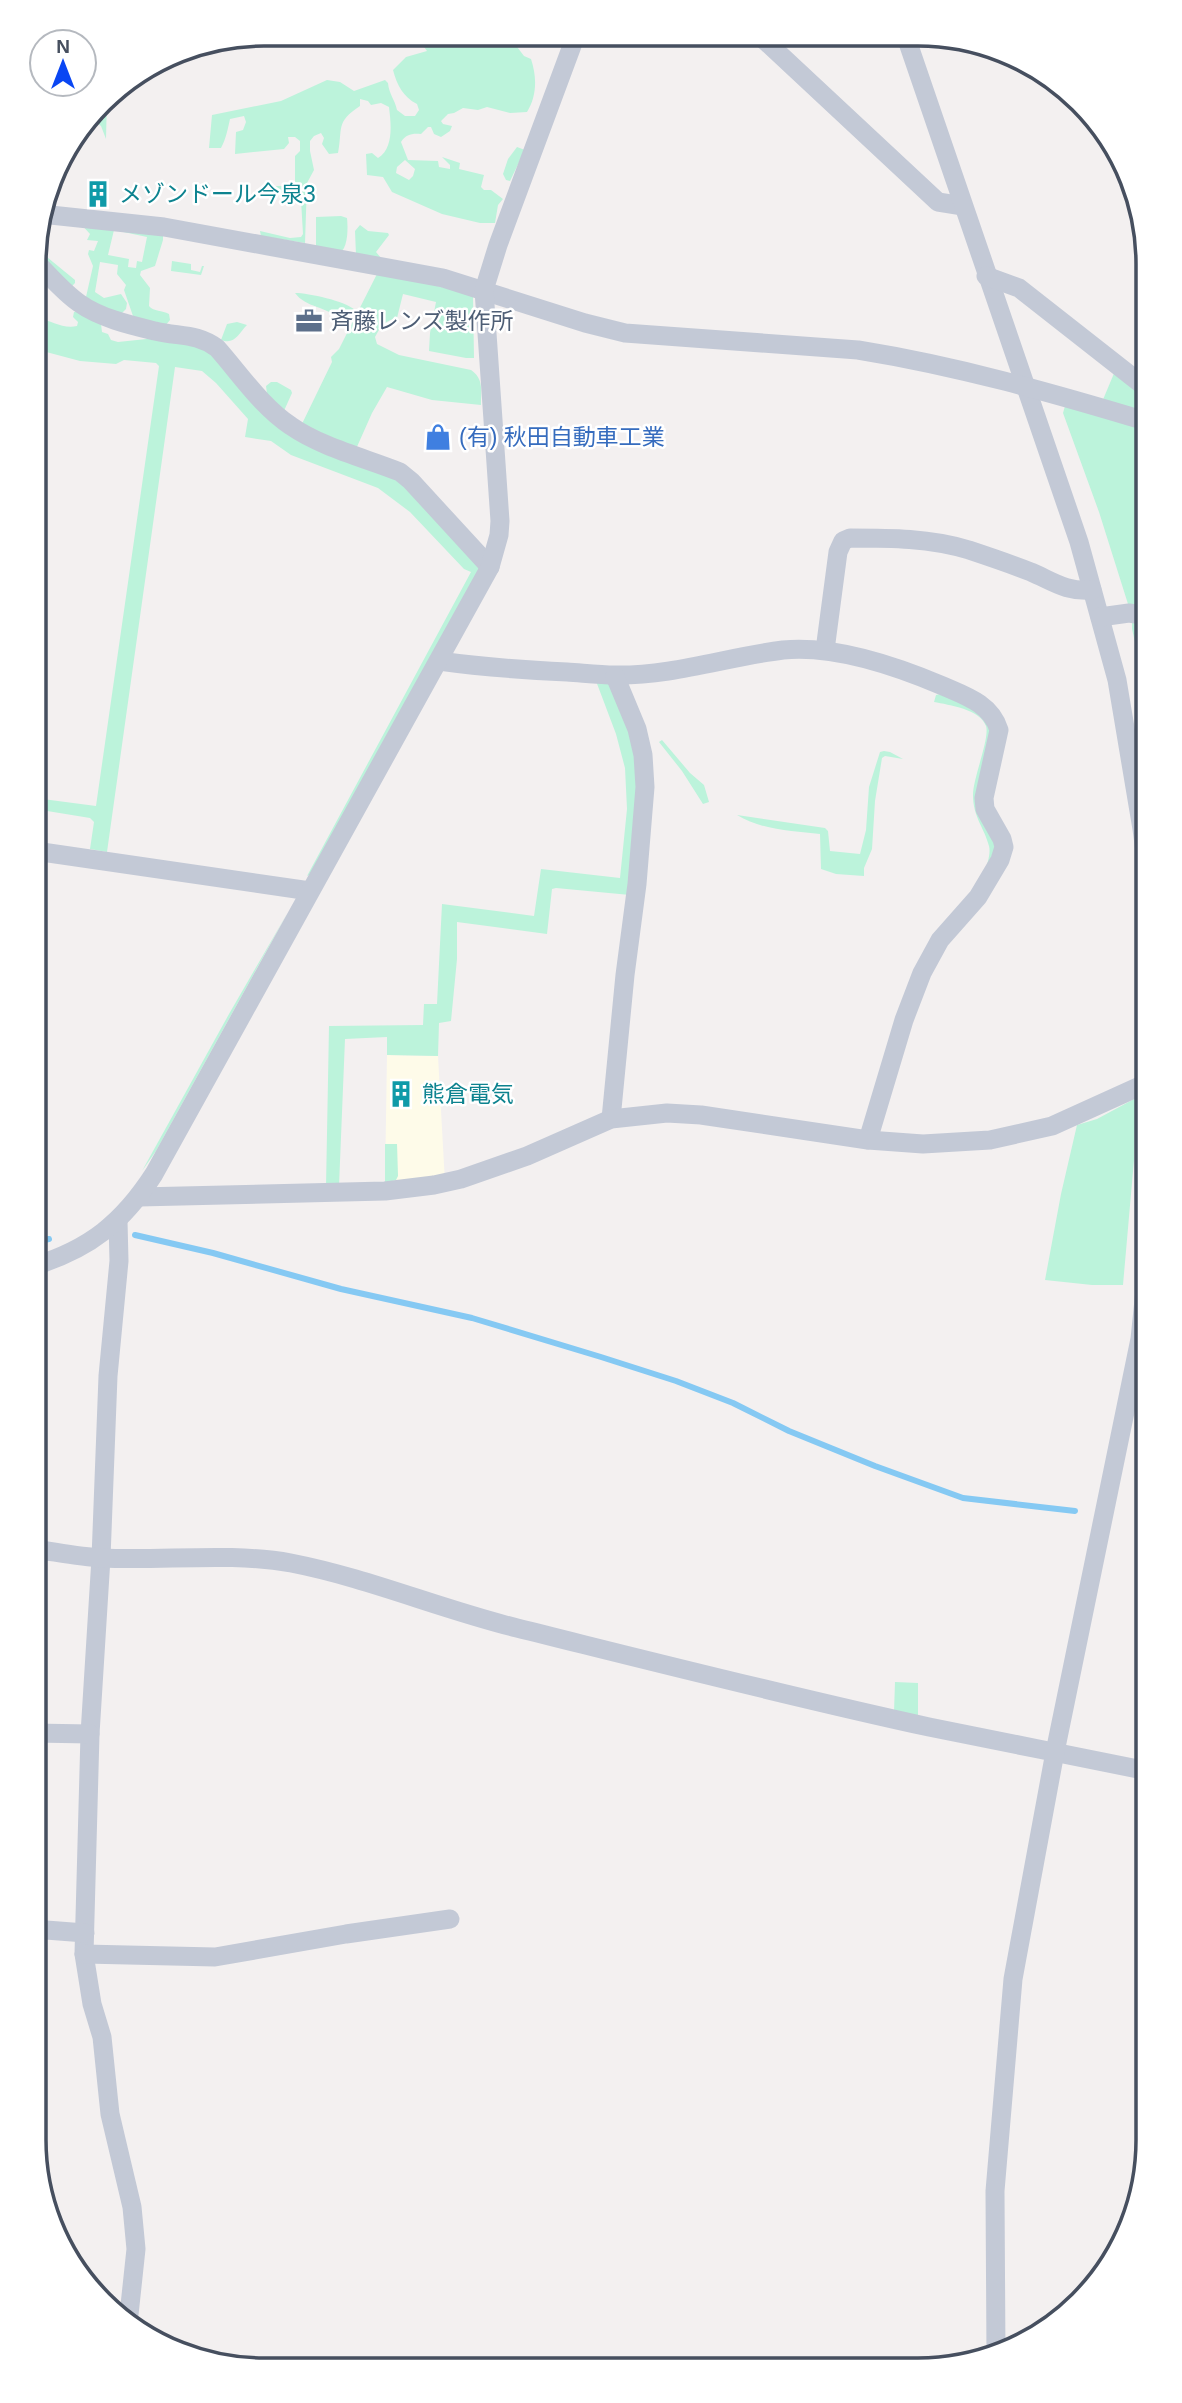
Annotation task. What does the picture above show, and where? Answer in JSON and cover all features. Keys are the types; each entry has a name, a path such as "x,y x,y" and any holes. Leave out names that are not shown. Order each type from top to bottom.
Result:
{"street":[{"path":"46,1262 80,1248 118,1221 154,1174 490,568 500,521 484,290 572,46"},
{"path":"771,46 938,202 963,206"},
{"path":"909,46 1079,542 1117,680 1136,792"},
{"path":"51,215 163,227 443,278 625,333 858,351 1003,379 1136,418"},
{"path":"46,271 77,301 94,312 142,328 195,335 205,339 217,348 290,426 310,437 400,472 490,568"},
{"path":"986,276 1019,288 1136,380"},
{"path":"825,650 838,552 843,541 850,538 934,540 1018,567 1073,591 1092,590"},
{"path":"1100,617 1136,613"},
{"path":"439,661 615,676 665,672 782,650 825,650 903,670 965,695 990,712 999,730 984,798 985,809 1004,847 1000,860 978,897 940,940 922,973 904,1020 868,1140"},
{"path":"611,1119 625,975 638,884 645,787 643,755 637,729 615,676"},
{"path":"46,852 310,891"},
{"path":"139,1197 393,1191 434,1185 461,1179 527,1156 611,1119 667,1113 701,1115 868,1140 923,1144 990,1140 1023,1134 1083,1114 1136,1088"},
{"path":"118,1221 119,1261 108,1377 101,1558 90,1734 84,1954 92,2004 102,2037 110,2114 132,2207 136,2249 129,2311"},
{"path":"996,2343 995,2191 1013,1979 1055,1752 1136,1358"},
{"path":"46,1551 101,1558 259,1559 310,1567 516,1628 928,1726 1136,1769"},
{"path":"46,1732 90,1734"},
{"path":"84,1954 215,1957 450,1919"},
{"path":"46,1930 85,1933"}],"shaded area":[{"path":"387,1055 438,1056 445,1183 385,1183"}],"green space":[{"path":"423,46 516,46 524,56 531,59 535,86 533,100 527,112 510,113 487,107 478,110 463,108 448,114 441,121 452,126 450,131 441,137 428,127 421,134 405,137 401,142 408,160 438,161 439,167 450,169 450,165 442,157 460,163 459,169 484,175 481,187 491,190 503,199 498,205 495,223 480,223 442,214 392,192 383,177 367,175 366,154 372,153 378,158 387,148 391,128 390,114 389,107 381,103 371,105 360,99 360,106 343,122 338,153 329,154 322,144 324,138 321,133 310,141 314,170 307,183 305,243 261,236 260,231 290,238 301,237 303,234 301,200 280,193 271,186 295,186 295,156 300,151 300,141 295,137 288,137 289,143 284,149 235,154 236,132 243,130 246,122 244,116 230,119 221,148 209,148 212,115 281,101 327,80 340,82 354,91 385,80 397,110 405,116 415,116 419,110 417,104 401,90 393,70 406,57 427,51","holes":["405,160 415,169 409,180 396,173 397,167"]},
{"path":"107,113 106,139 97,123"},
{"path":"517,147 525,150 510,181 506,180 503,174 508,159"},
{"path":"316,217 347,218 346,240 342,251 316,246"},
{"path":"80,223 163,231 155,266 141,271 140,275 150,288 149,306 169,314 170,320 164,327 133,316 124,290 126,285 117,274 118,265 100,262 95,292 104,298 121,294 127,303 122,313 112,315 86,297 93,266 88,254 89,250 94,251 98,241 87,240 90,234","holes":["114,230 147,237 142,262 137,261 136,268 128,267 129,259 108,255"]},
{"path":"360,225 368,231 388,233 376,252 381,258 356,255 355,231"},
{"path":"46,256 75,280 72,286 46,266"},
{"path":"172,261 191,264 191,270 200,272 204,266 201,275 171,271"},
{"path":"377,274 473,295 474,358 429,351 436,302 403,294 397,318 383,324 375,337 377,344 399,355 471,370 480,381 481,405 432,400 387,387 356,449 300,428 332,362 331,357 339,349"},
{"path":"295,293 326,298 355,310 349,319 339,319 305,302"},
{"path":"74,312 78,312 101,324 102,332 118,342 156,338 206,346 274,418 401,481 482,567 311,874 307,876 471,572 464,569 410,512 378,488 291,455 271,441 245,437 248,419 216,383 202,371 175,367 107,852 90,849 94,822 90,818 46,811 46,799 96,806 159,366 156,363 124,360 116,364 80,361 46,352 46,320 62,326 77,326 78,322 73,317"},
{"path":"237,322 247,325 233,340 221,340 227,324"},
{"path":"1115,371 1136,386 1136,414 1102,402"},
{"path":"277,382 291,390 283,413 267,394 266,386"},
{"path":"1065,406 1136,425 1136,607 1128,604 1099,512 1063,413"},
{"path":"1132,621 1136,621 1136,646"},
{"path":"596,681 612,682 638,758 630,895 552,889 547,934 457,922 457,959 451,1021 439,1023 438,1056 387,1055 387,1037 345,1039 339,1186 326,1187 329,1026 423,1025 424,1004 437,1004 442,904 534,916 541,869 620,878 627,809 625,768 616,734"},
{"path":"940,694 972,708 991,728 986,763 996,846 985,872 989,849 975,810 973,795 986,739 986,726 983,720 971,712 934,702 936,695"},
{"path":"662,740 704,785 709,802 703,804 659,742"},
{"path":"884,751 903,759 885,756 882,758 875,801 872,849 864,868 864,876 836,874 821,869 820,834 767,827 737,815 825,828 828,831 830,851 860,854 866,830 869,787 880,752"},
{"path":"288,912 156,1151 142,1171 229,1014"},
{"path":"1136,1098 1134,1160 1123,1285 1045,1280 1077,1125 1097,1119"},
{"path":"385,1144 397,1144 398,1176 396,1180 385,1183"},
{"path":"895,1682 918,1683 918,1718 894,1712"}],"waterway":[{"path":"135,1235 213,1253 341,1289 472,1318 601,1357 733,1403 789,1431 963,1498 1075,1511"}],"place":[{"name":"メゾンドール今泉3","path":"98,194"},
{"name":"斉藤レンズ製作所","path":"309,321"},
{"name":"(有) 秋田自動車工業","path":"438,437"},
{"name":"熊倉電気","path":"401,1094"}]}
